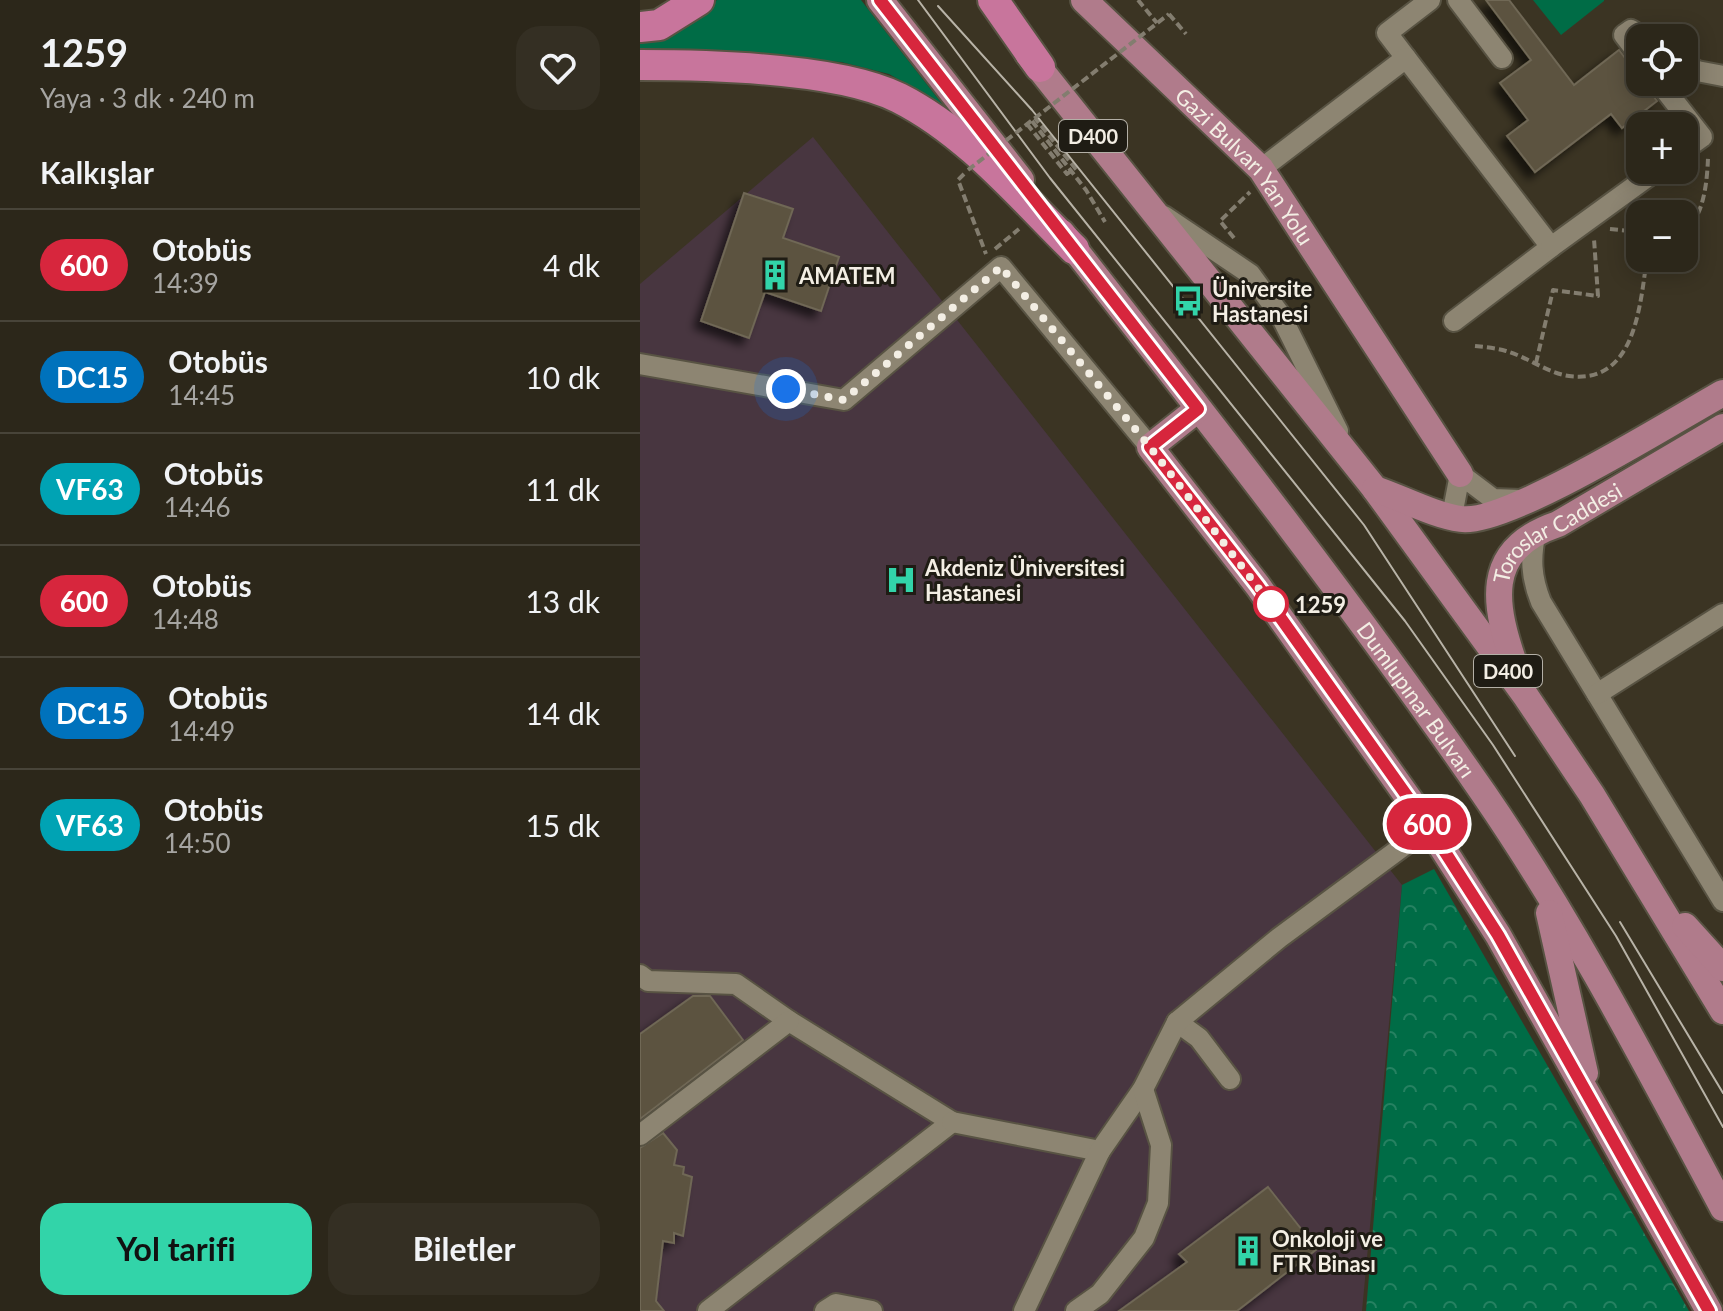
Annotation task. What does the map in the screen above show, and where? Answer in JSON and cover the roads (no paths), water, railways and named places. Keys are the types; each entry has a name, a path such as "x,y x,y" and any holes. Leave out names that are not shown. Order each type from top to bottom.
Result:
{"highway":[{"path":"640,27 659,25 687,11 699,0"},
{"name":"D400","path":"993,0 1040,67"},
{"path":"640,65 817,75 897,97 934,119 978,154 1074,249"}],"main road":[{"name":"Dumlupınar Bulvarı","path":"880,0 1336,588 1485,796 1627,1028 1723,1208"},
{"path":"981,0 1040,67"},
{"name":"Gazi Bulvarı Yan Yolu","path":"1084,0 1264,173 1460,474"},
{"name":"D400","path":"1040,67 1375,489 1525,695 1650,888 1715,976"},
{"name":"Toroslar Caddesi","path":"1375,489 1452,516 1481,518 1529,499 1723,393"},
{"path":"1198,409 1150,447 1258,586 1429,827 1498,935 1709,1311"},
{"name":"Toroslar Caddesi","path":"1525,695 1499,621 1498,591 1513,549 1536,531 1558,524 1723,427"},
{"path":"1544,890 1592,1103"},
{"path":"1715,976 1723,1011"}],"street":[{"path":"1430,0 1387,33 1551,247"},
{"path":"1458,0 1502,58"},
{"path":"1264,173 1406,58"},
{"path":"1698,71 1723,76"},
{"path":"1670,96 1682,112"},
{"path":"1454,321 1638,184"},
{"path":"1146,204 1250,274 1281,316 1354,463"},
{"path":"640,364 844,400 1001,267 1150,447"},
{"path":"1452,516 1460,474 1493,499 1529,499"},
{"path":"1536,531 1531,557 1532,580 1541,602 1723,901"},
{"path":"1597,694 1723,614"},
{"path":"1024,1311 1100,1151 1143,1089 1177,1022 1279,938 1429,827"},
{"path":"640,975 648,981 736,984 789,1021 952,1122 1100,1151"},
{"path":"640,1135 789,1021"},
{"path":"1177,1022 1199,1038 1230,1079"},
{"path":"1076,1311 1100,1294 1144,1238 1158,1203 1161,1145 1143,1089"},
{"path":"708,1311 952,1122"},
{"path":"825,1311 836,1304 872,1311"}],"tram line":[{"path":"918,0 1050,178 1405,621 1493,745 1616,936 1723,1127"},
{"path":"938,6 1032,110 1364,525 1515,756"},
{"path":"1620,922 1723,1093"}],"place":[{"name":"AMATEM","path":"775,275"},
{"name":"Üniversite Hastanesi","path":"1188,301"},
{"name":"Akdeniz Üniversitesi Hastanesi","path":"901,580"},
{"name":"1259","path":"1271,604"},
{"name":"Onkoloji ve FTR Binası","path":"1248,1251"}]}
